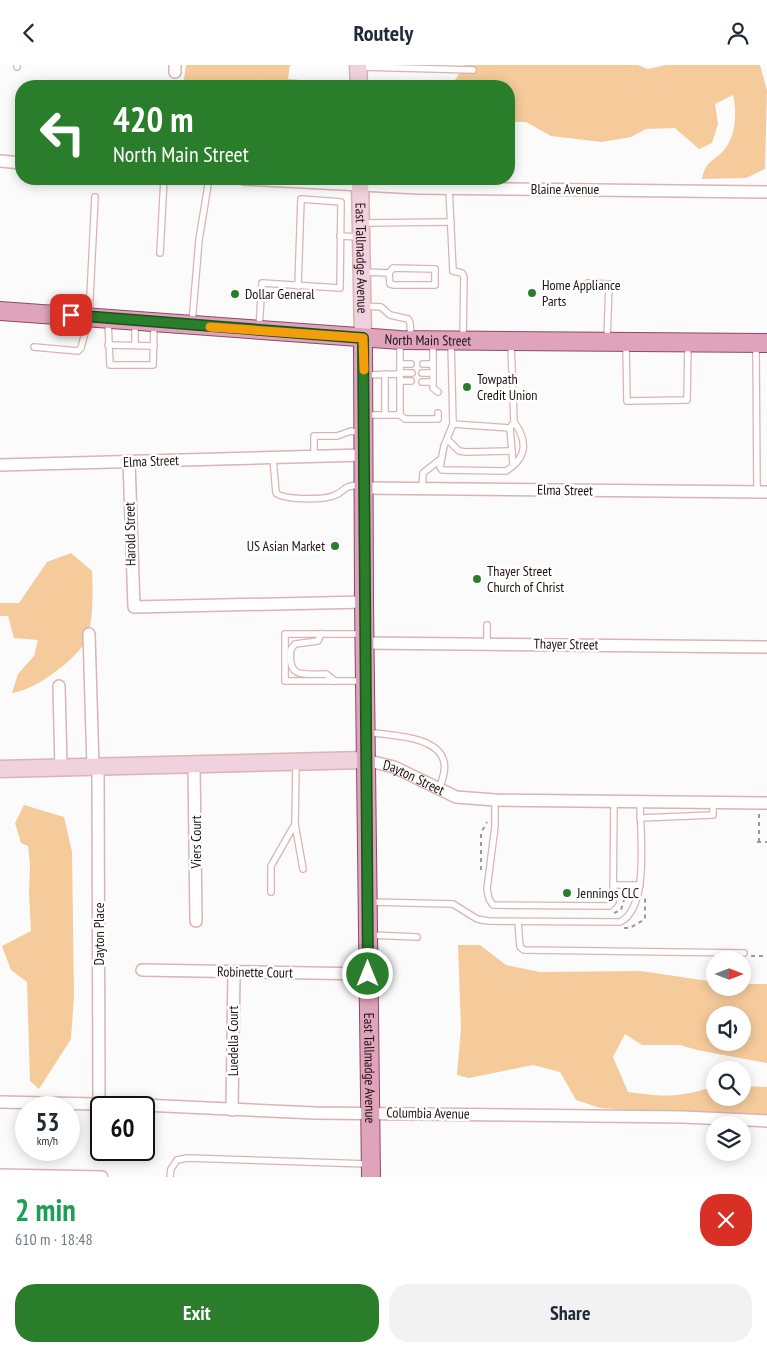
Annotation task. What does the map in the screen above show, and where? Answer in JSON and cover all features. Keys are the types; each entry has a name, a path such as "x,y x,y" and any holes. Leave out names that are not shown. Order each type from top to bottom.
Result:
{"main road":[{"name":"North Main Street","path":"0,311 406,340 761,343"},
{"name":"East Tallmadge Avenue","path":"363,338 365,760 371,1171"}],"street":[{"path":"358,66 359,80"},
{"path":"0,161 15,162"},
{"name":"East Tallmadge Avenue","path":"360,185 363,338"},
{"name":"Blaine Avenue","path":"396,185 449,188 767,192"},
{"name":"Elma Street","path":"0,465 363,455"},
{"name":"Harold Street","path":"129,461 134,607 364,602"},
{"name":"Elma Street","path":"363,487 762,492"},
{"name":"Dayton Place","path":"89,634 95,765 99,1096"},
{"name":"Thayer Street","path":"364,639 487,643 767,647"},
{"path":"59,686 61,767"},
{"name":"Dayton Street","path":"0,769 95,765 365,760 394,767 456,797 495,800 767,803"},
{"name":"Viers Court","path":"194,764 196,921"},
{"name":"Robinette Court","path":"142,970 368,974"},
{"name":"Luedella Court","path":"232,1110 234,973"},
{"name":"Columbia Avenue","path":"0,1102 90,1103"},
{"name":"Columbia Avenue","path":"155,1106 232,1110 767,1121"},
{"path":"0,1175 102,1177"}],"lane":[{"path":"358,66 473,70"},
{"path":"160,253 164,185"},
{"path":"192,325 199,241 208,185"},
{"path":"449,188 453,271 462,273 464,277 457,340 453,424 441,459 440,467 442,470 506,471 523,453 524,444 514,422 511,341"},
{"path":"34,347 78,351 81,348 89,317 95,197"},
{"path":"259,330 262,283 298,286 340,288 341,202 301,199 298,286"},
{"path":"340,236 361,230 451,222"},
{"path":"393,268 435,269 436,285 390,284 389,273 393,268"},
{"path":"362,272 389,273"},
{"path":"588,283 609,284 607,342"},
{"path":"362,306 381,307 390,315 408,319 410,323 400,364 400,415"},
{"path":"108,319 108,363 119,365 153,365 154,323"},
{"path":"135,321 135,345"},
{"path":"422,381 434,387 433,340"},
{"path":"626,342 627,401 687,400 688,343"},
{"path":"761,343 762,492"},
{"path":"108,345 154,345"},
{"path":"400,364 411,364"},
{"path":"422,364 433,364"},
{"path":"364,375 400,376 412,373"},
{"path":"422,373 433,373"},
{"path":"385,375 385,415"},
{"path":"400,376 412,381"},
{"path":"364,415 400,415 405,419 438,419 438,413"},
{"path":"513,463 510,428 514,422"},
{"path":"453,424 460,426 510,428"},
{"path":"314,457 314,436 337,436 351,431 364,433"},
{"path":"448,440 459,451 512,451"},
{"path":"273,458 276,493 280,497 332,497 346,486 363,487"},
{"path":"422,489 423,473 441,459"},
{"path":"487,625 487,643"},
{"path":"364,639 321,634 285,634 285,681 365,681"},
{"path":"321,634 318,641 295,645 290,649 291,668 294,672 302,674 326,674 335,681"},
{"path":"366,732 429,742 439,751 444,763 439,790"},
{"path":"296,761 295,824 303,869"},
{"path":"495,800 495,826 487,889 489,899 493,905 609,906 615,897 614,802"},
{"path":"368,901 453,904 482,921 620,922 627,918 632,911 640,885 640,802"},
{"path":"640,818 713,815 713,802"},
{"path":"271,892 271,866 295,824"},
{"path":"614,885 640,885"},
{"path":"518,922 518,939 520,947 524,950 706,952"},
{"path":"368,935 417,937"},
{"path":"170,1177 171,1169 177,1160 187,1158 371,1171"}],"path":[{"path":"759,814 758,842 767,842"},
{"path":"751,956 767,956"}],"shaded area":[{"path":"186,65 290,65 288,79 302,80 260,79 184,80"},
{"path":"465,65 638,65 648,69 666,65 760,65 767,90 765,169 746,178 702,179 708,164 729,143 735,115 733,95 715,104 718,124 712,143 699,149 675,128 646,129 631,137 602,142 551,136 526,122 515,122 515,80 455,80"},
{"path":"71,553 92,571 92,609 87,638 78,651 52,675 31,687 12,693 18,674 34,656 38,640 14,638 8,616 0,616 0,603 19,603 47,562"},
{"path":"24,805 64,817 72,852 74,995 71,1039 39,1089 30,1081 27,982 11,970 2,946 31,931 28,846 21,843 15,823"},
{"path":"458,945 480,945 506,965 540,972 641,971 706,981 706,996 751,996 751,984 767,984 767,1063 697,1050 680,1045 642,1045 625,1034 613,1057 628,1092 672,1095 692,1093 706,1089 706,1106 751,1106 751,1086 767,1087 767,1119 751,1118 751,1116 721,1116 600,1108 576,1100 560,1072 533,1065 469,1078 457,1075 461,1028"}],"slow traffic":[{"path":"210,327 363,338 364,370"}],"place":[{"name":"Home Appliance Parts","path":"532,293"},
{"name":"Dollar General","path":"235,294"},
{"name":"Towpath Credit Union","path":"467,387"},
{"name":"US Asian Market","path":"335,546"},
{"name":"Thayer Street Church of Christ","path":"477,579"},
{"name":"Jennings CLC","path":"567,893"}],"route":[{"path":"71,315 363,338 368,974"}]}
